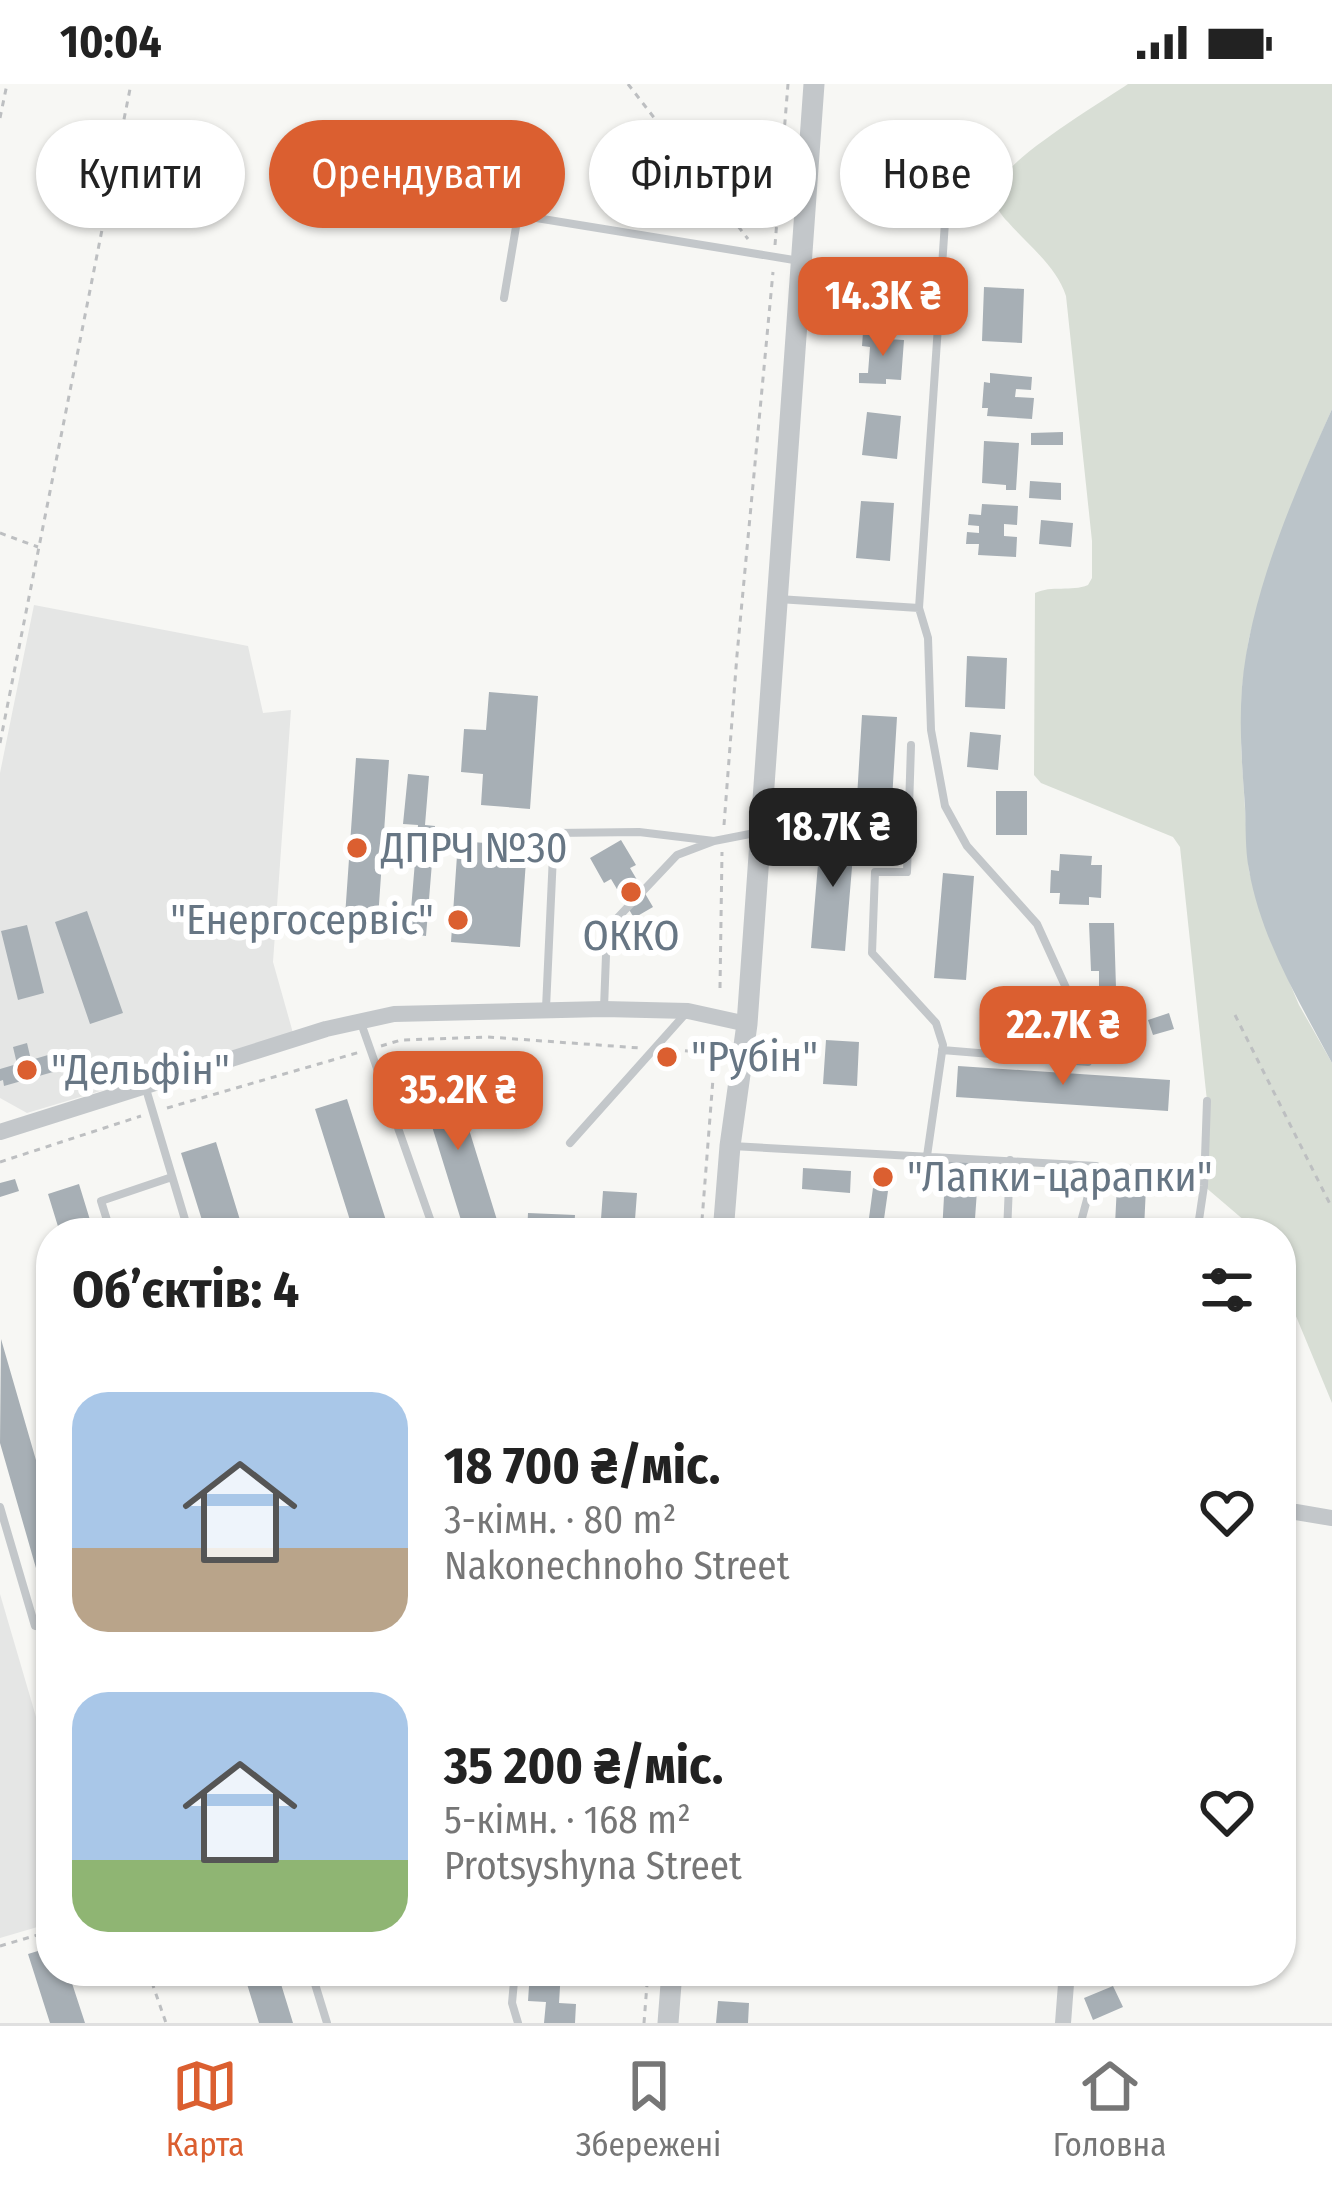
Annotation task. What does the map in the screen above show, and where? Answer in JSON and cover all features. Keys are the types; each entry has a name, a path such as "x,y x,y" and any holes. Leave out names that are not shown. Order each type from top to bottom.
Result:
{"street":[{"path":"725,1218 746,1024 814,84"},
{"path":"0,1132 326,1029 394,1014 688,1011 746,1024"},
{"path":"1296,1512 1332,1518"},
{"path":"668,2023 671,1986"},
{"path":"1063,2023 1065,1986"}],"lane":[{"path":"504,298 518,215 801,261"},
{"path":"945,228 919,608 928,638 931,730 945,806 967,847 1037,924 1087,1034"},
{"path":"776,599 919,608"},
{"path":"911,746 907,872 875,872 872,953 936,1023 943,1050 927,1156"},
{"path":"546,1011 554,833 639,832 718,840"},
{"path":"604,1009 608,929 677,855 718,840 761,832"},
{"path":"570,1143 688,1011"},
{"path":"360,1022 430,1218"},
{"path":"943,1050 1088,1062"},
{"path":"146,1088 184,1218"},
{"path":"1199,1218 1207,1101"},
{"path":"0,1115 22,1126"},
{"path":"730,1146 1096,1166 1082,1218"},
{"path":"1008,1218 1010,1160"},
{"path":"106,1218 101,1201 172,1177"},
{"path":"0,1507 35,1626"},
{"path":"316,1986 327,2023"},
{"path":"514,1986 518,2023"}],"path":[{"path":"0,118 7,84"},
{"path":"0,743 131,84"},
{"path":"628,84 759,255"},
{"path":"720,988 718,840 788,84"},
{"path":"0,533 40,548"},
{"path":"1235,1015 1332,1208"},
{"path":"0,1162 242,1084 401,1040 488,1037 715,1053 702,1218"},
{"path":"0,1946 36,1935"},
{"path":"153,1986 166,2023"},
{"path":"644,2023 647,1986"}],"shaded area":[{"path":"1128,84 1332,84 1332,409 1270,565 1249,638 1241,746 1249,871 1266,927 1299,1005 1332,1063 1332,1403 1296,1316 1296,1218 1241,1218 1204,1186 1207,1101 1180,847 1173,837 1041,783 1034,775 1035,593 1088,585 1092,541 1066,296 1049,266 1013,227 1013,166"},
{"path":"1332,409 1332,1063 1283,970 1255,896 1247,855 1241,717 1247,652 1264,581"},
{"path":"34,605 248,646 263,713 291,710 273,962 293,1033 27,1113 0,1098 0,773"},
{"path":"0,1594 36,1717 36,1927 0,1938"}],"building":[{"path":"984,287 1024,289 1022,343 982,341"},
{"path":"863,332 904,340 901,380 859,383 859,373 868,373 870,347 862,346"},
{"path":"990,373 1032,377 1031,390 1016,389 1015,397 1034,398 1032,419 987,416 988,408 982,408 984,382 990,383"},
{"path":"867,412 901,416 897,459 862,455"},
{"path":"1063,432 1063,445 1031,445 1031,433"},
{"path":"984,441 1019,443 1016,490 982,483"},
{"path":"1030,481 1061,483 1061,500 1029,498"},
{"path":"861,501 894,503 890,561 856,558"},
{"path":"982,504 1018,506 1017,525 1004,524 1004,536 1017,537 1016,557 978,555 979,544 966,544 967,532 979,533 979,526 968,525 969,514 981,515"},
{"path":"1041,520 1073,523 1071,547 1039,544"},
{"path":"967,656 1007,658 1005,709 965,707"},
{"path":"489,692 538,696 530,809 481,805 483,774 461,772 464,729 486,730"},
{"path":"862,715 897,717 890,833 855,831"},
{"path":"970,732 1001,735 998,770 967,767"},
{"path":"356,758 389,760 377,933 344,931"},
{"path":"408,774 429,776 425,825 435,826 426,936 409,934 418,825 403,824"},
{"path":"996,791 1027,791 1027,835 996,835"},
{"path":"821,828 855,831 845,951 811,948"},
{"path":"621,840 636,865 630,868 653,907 634,918 611,879 604,883 590,858"},
{"path":"458,841 527,846 520,947 451,942"},
{"path":"1060,854 1092,856 1091,865 1102,865 1101,898 1089,897 1089,905 1059,904 1060,893 1050,893 1051,870 1059,871"},
{"path":"943,873 974,876 966,980 934,978"},
{"path":"87,911 123,1013 90,1024 55,922"},
{"path":"1089,923 1114,923 1116,988 1099,989 1099,971 1091,971"},
{"path":"27,925 44,993 18,1000 1,931"},
{"path":"1169,1013 1174,1029 1153,1035 1148,1020"},
{"path":"826,1040 859,1042 857,1086 823,1084"},
{"path":"27,1043 31,1060 48,1055 53,1072 4,1086 0,1069 17,1064 13,1047"},
{"path":"958,1066 1170,1080 1168,1111 956,1097"},
{"path":"450,1068 496,1218 460,1218 417,1078"},
{"path":"347,1099 385,1218 349,1218 315,1109"},
{"path":"216,1142 239,1218 201,1218 181,1153"},
{"path":"946,1160 979,1162 975,1218 943,1218"},
{"path":"1118,1164 1147,1166 1145,1218 1115,1218"},
{"path":"803,1168 851,1171 850,1193 802,1189"},
{"path":"15,1179 19,1191 0,1197 0,1183"},
{"path":"79,1184 89,1218 55,1218 48,1194"},
{"path":"873,1188 888,1191 884,1218 869,1218"},
{"path":"603,1191 637,1193 635,1218 601,1218"},
{"path":"528,1213 575,1215 575,1218 528,1218"},
{"path":"1,1339 36,1460 36,1568 0,1443"},
{"path":"36,1952 36,1979 28,1954"},
{"path":"38,1986 73,1986 85,2023 50,2023"},
{"path":"248,1986 282,1986 293,2023 259,2023"},
{"path":"529,1986 560,1986 559,2003 576,2004 575,2023 544,2023 546,2002 528,2001"},
{"path":"1113,1986 1123,2007 1093,2020 1084,1998"},
{"path":"718,2001 749,2003 748,2023 716,2023"}],"place":[{"name":"ДПРЧ №30","path":"357,848"},
{"name":"ОККО","path":"631,892"},
{"name":"\"Енергосервіс\"","path":"458,920"},
{"name":"\"Рубін\"","path":"667,1057"},
{"name":"\"Дельфін\"","path":"27,1070"},
{"name":"\"Лапки-царапки\"","path":"883,1177"}]}
